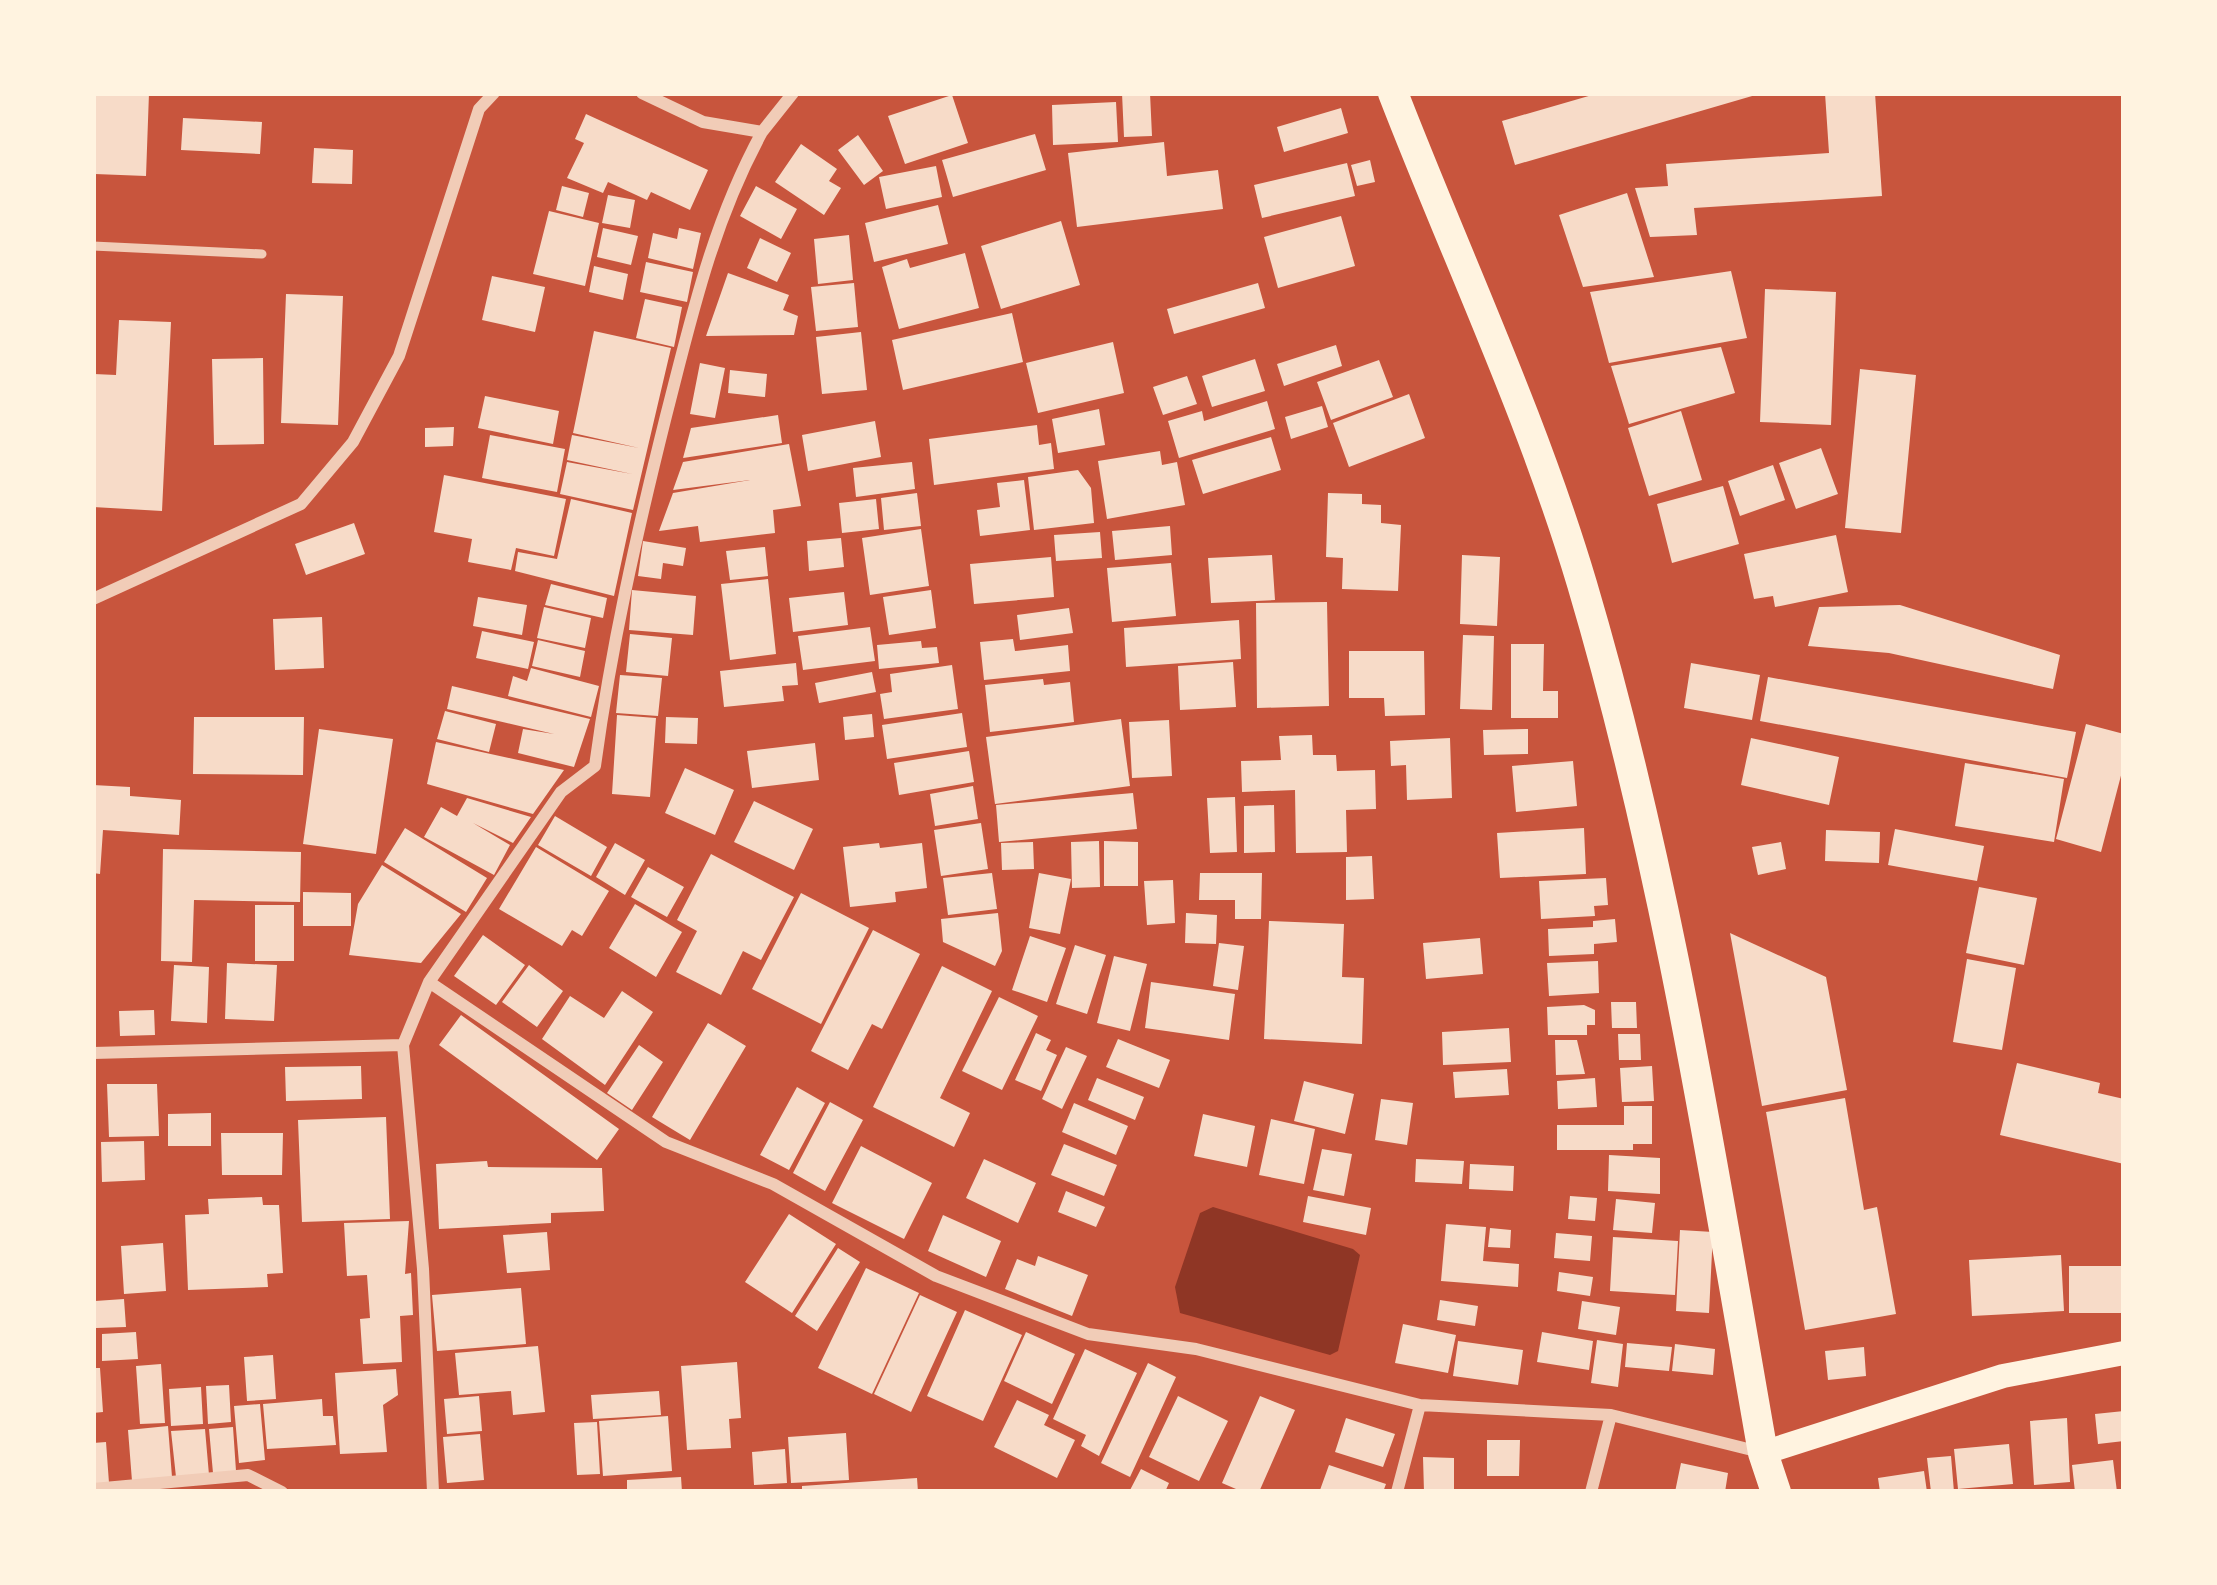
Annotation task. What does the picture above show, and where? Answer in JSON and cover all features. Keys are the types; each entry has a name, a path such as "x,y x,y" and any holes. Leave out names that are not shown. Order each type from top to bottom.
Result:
{"main road":[{"path":"1393,93 1574,560 1629,756 1707,1134 1763,1453 1776,1492"},
{"path":"1763,1453 2002,1376 2124,1353"}],"street":[{"path":"93,599 301,504 353,442 399,356 479,109 494,93"},
{"path":"642,93 703,122 762,132"},
{"path":"420,1492 433,1491 423,1269 403,1045 429,982 561,791 596,766 609,663 636,537 703,269 727,195 762,132 793,93"},
{"path":"429,982 583,1091 666,1142 773,1184 936,1276 1088,1334 1196,1349 1420,1405 1611,1415 1763,1453"},
{"path":"93,1053 403,1045"},
{"path":"1397,1492 1420,1405"},
{"path":"1591,1492 1611,1415"},
{"path":"93,1489 248,1475 281,1492"}],"lane":[{"path":"93,246 262,254"}],"shaded area":[{"path":"1213,1207 1360,1255 1338,1351 1330,1355 1180,1313 1175,1287 1200,1213"}],"building":[{"path":"93,93 149,93 146,176 95,174"},
{"path":"1122,93 1150,93 1152,136 1124,137"},
{"path":"1599,93 1759,94 1515,165 1502,121"},
{"path":"1825,93 1875,93 1882,196 1694,208 1697,235 1650,237 1635,188 1668,186 1666,164 1829,153"},
{"path":"952,95 968,143 905,164 888,116"},
{"path":"1116,102 1118,142 1053,145 1052,105"},
{"path":"1341,108 1348,133 1284,152 1277,127"},
{"path":"586,114 708,170 690,210 651,192 647,200 608,182 603,193 567,178 584,143 575,139"},
{"path":"183,118 262,122 260,154 181,150"},
{"path":"1035,134 1046,170 953,197 942,160"},
{"path":"858,135 883,171 864,185 838,150"},
{"path":"1164,142 1167,176 1218,170 1223,209 1077,227 1068,153"},
{"path":"801,144 837,169 829,181 841,188 824,215 775,182"},
{"path":"314,148 353,150 352,184 312,183"},
{"path":"1370,160 1375,182 1357,186 1351,165"},
{"path":"1347,163 1355,196 1262,218 1254,185"},
{"path":"936,166 942,197 886,209 879,177"},
{"path":"562,186 589,193 583,217 556,210"},
{"path":"756,186 797,209 781,239 740,216"},
{"path":"1627,193 1654,277 1583,287 1559,215"},
{"path":"608,195 635,200 630,228 602,223"},
{"path":"938,205 948,244 874,262 865,223"},
{"path":"549,211 599,223 585,286 533,274"},
{"path":"1341,216 1355,266 1278,288 1264,237"},
{"path":"1061,221 1080,285 1001,309 981,246"},
{"path":"603,228 638,236 631,265 597,257"},
{"path":"679,228 701,233 693,269 648,258 653,233 677,239"},
{"path":"849,235 853,280 818,284 814,239"},
{"path":"760,238 791,253 777,282 747,268"},
{"path":"965,253 979,308 899,329 882,267 907,259 910,268"},
{"path":"646,262 693,272 687,302 640,292"},
{"path":"594,266 628,274 623,300 589,292"},
{"path":"1731,271 1747,338 1609,363 1590,292"},
{"path":"728,273 789,295 783,310 798,316 794,335 706,336"},
{"path":"492,276 545,287 535,332 482,320"},
{"path":"854,283 858,327 816,331 811,287"},
{"path":"1258,283 1265,308 1174,334 1167,309"},
{"path":"1765,289 1836,292 1831,425 1760,422"},
{"path":"286,294 343,296 338,425 281,423"},
{"path":"645,299 682,307 674,347 636,338"},
{"path":"1012,313 1023,362 903,390 892,340"},
{"path":"119,320 171,322 162,511 93,507 94,374 116,375"},
{"path":"594,331 671,348 633,510 560,494 567,462 632,474 567,460 572,435 639,448 573,433"},
{"path":"861,332 867,390 822,394 816,337"},
{"path":"1113,342 1124,393 1038,413 1026,363"},
{"path":"1336,345 1342,366 1284,386 1277,364"},
{"path":"1721,347 1735,393 1629,424 1611,366"},
{"path":"263,358 264,444 214,445 212,359"},
{"path":"1255,359 1265,391 1212,407 1202,376"},
{"path":"1379,360 1393,397 1331,420 1317,382"},
{"path":"700,363 725,368 715,418 690,414"},
{"path":"1860,369 1916,375 1901,533 1845,528"},
{"path":"730,370 767,374 765,397 728,393"},
{"path":"1187,376 1197,404 1163,415 1153,387"},
{"path":"1409,394 1425,438 1349,467 1333,423"},
{"path":"485,396 559,411 553,444 478,428"},
{"path":"1267,401 1275,429 1179,458 1168,421 1202,411 1204,421"},
{"path":"1322,406 1328,427 1291,439 1285,417"},
{"path":"1099,409 1105,445 1058,453 1052,419"},
{"path":"1681,411 1702,480 1649,496 1628,428"},
{"path":"778,415 782,443 683,458 691,428"},
{"path":"875,421 881,457 808,471 802,435"},
{"path":"1037,425 1039,445 1051,443 1054,469 934,485 929,439"},
{"path":"454,427 453,446 425,447 425,428"},
{"path":"490,435 565,449 557,492 482,478"},
{"path":"1271,437 1281,470 1203,494 1192,460"},
{"path":"789,444 801,506 773,510 775,533 700,542 698,526 659,531 673,493 750,480 673,490 683,462"},
{"path":"1821,448 1838,494 1796,509 1779,463"},
{"path":"1160,451 1162,465 1177,462 1185,505 1107,519 1098,461"},
{"path":"912,462 915,489 856,497 853,468"},
{"path":"1773,465 1785,500 1740,516 1728,481"},
{"path":"1078,470 1091,488 1094,523 1034,530 1028,477"},
{"path":"444,475 566,499 554,556 516,548 511,570 468,562 472,539 434,532"},
{"path":"1024,480 1030,530 980,536 977,510 1000,507 997,483"},
{"path":"1723,486 1739,544 1672,563 1657,504"},
{"path":"917,493 921,526 884,530 881,498"},
{"path":"1328,493 1362,494 1362,504 1381,505 1381,523 1401,525 1398,591 1342,589 1343,558 1326,557"},
{"path":"571,499 632,513 614,596 515,571 518,552 557,559"},
{"path":"876,499 879,529 842,533 839,503"},
{"path":"354,523 365,554 306,575 295,544"},
{"path":"1170,526 1172,555 1115,560 1112,531"},
{"path":"921,529 929,586 870,595 862,538"},
{"path":"1100,532 1102,558 1056,561 1054,535"},
{"path":"1836,535 1848,592 1775,607 1773,596 1754,599 1744,554"},
{"path":"841,538 844,567 809,571 807,541"},
{"path":"643,541 686,548 683,566 663,563 661,579 638,576"},
{"path":"765,547 768,576 730,580 726,551"},
{"path":"1272,555 1275,600 1211,603 1208,558"},
{"path":"1462,555 1500,557 1497,626 1460,624"},
{"path":"1051,557 1054,597 974,604 970,564"},
{"path":"1171,563 1176,616 1112,622 1107,568"},
{"path":"768,579 776,654 730,660 721,584"},
{"path":"551,584 607,598 603,618 545,605"},
{"path":"632,590 696,596 693,635 629,630"},
{"path":"931,590 936,628 889,635 883,597"},
{"path":"844,592 848,625 793,632 789,598"},
{"path":"478,597 527,605 522,635 473,626"},
{"path":"1327,602 1329,706 1257,708 1256,603"},
{"path":"1900,605 2060,655 2053,689 1889,653 1808,646 1819,607"},
{"path":"544,607 591,618 585,648 537,638"},
{"path":"1069,608 1073,633 1020,640 1017,615"},
{"path":"322,617 324,668 275,670 273,619"},
{"path":"1239,620 1241,659 1126,667 1124,628"},
{"path":"870,627 875,661 803,670 798,636"},
{"path":"482,631 534,642 528,669 476,658"},
{"path":"630,634 672,638 668,676 626,672"},
{"path":"1463,635 1494,636 1492,710 1460,709"},
{"path":"1013,639 1015,651 1068,645 1070,671 984,680 980,642"},
{"path":"538,640 585,651 580,677 532,666"},
{"path":"921,641 922,648 937,647 939,663 879,669 877,645"},
{"path":"1511,644 1544,644 1543,691 1558,691 1558,718 1511,718"},
{"path":"1349,651 1424,651 1425,715 1385,716 1384,698 1349,698"},
{"path":"1233,662 1236,707 1180,710 1178,666"},
{"path":"796,663 798,685 782,686 784,701 724,707 720,671"},
{"path":"1691,663 1760,675 1752,720 1684,708"},
{"path":"952,665 958,709 884,719 880,694 892,692 890,674"},
{"path":"531,668 599,686 591,717 508,696 513,676 527,681"},
{"path":"872,672 876,692 819,703 815,683"},
{"path":"620,675 662,678 658,716 616,713"},
{"path":"1768,677 2076,732 2067,778 1760,721"},
{"path":"1043,679 1044,685 1070,682 1074,722 990,732 985,685"},
{"path":"452,686 590,719 574,767 518,753 523,729 554,734 447,709"},
{"path":"445,711 496,724 489,752 437,739"},
{"path":"962,713 967,747 887,759 882,725"},
{"path":"872,714 874,737 845,740 843,717"},
{"path":"617,715 656,718 650,797 612,794"},
{"path":"194,717 304,717 303,775 193,774"},
{"path":"666,717 698,718 697,744 665,743"},
{"path":"1121,719 1130,786 995,804 986,737"},
{"path":"1169,720 1172,776 1132,778 1129,722"},
{"path":"2086,724 2124,734 2124,764 2101,852 2056,839"},
{"path":"319,729 393,739 376,854 303,844"},
{"path":"1528,729 1528,754 1484,755 1483,730"},
{"path":"1312,735 1313,755 1336,755 1337,771 1375,770 1376,809 1346,810 1347,852 1296,853 1295,790 1242,792 1241,761 1281,760 1279,736"},
{"path":"1450,738 1452,798 1407,800 1406,765 1391,766 1390,741"},
{"path":"1751,738 1839,757 1829,805 1741,785"},
{"path":"436,742 564,770 533,814 427,784"},
{"path":"815,743 819,780 752,788 747,751"},
{"path":"969,751 974,782 899,795 894,763"},
{"path":"1573,761 1577,806 1516,812 1512,766"},
{"path":"1965,763 2064,779 2054,842 1955,826"},
{"path":"685,768 734,790 715,835 665,813"},
{"path":"93,785 130,787 130,796 181,800 179,835 103,830 100,874 93,873"},
{"path":"973,786 978,819 935,826 930,794"},
{"path":"1133,793 1137,829 999,842 996,805"},
{"path":"1235,797 1237,852 1210,853 1207,798"},
{"path":"467,798 531,817 513,843 473,823 510,845 494,875 424,837 441,807 457,816"},
{"path":"754,801 813,829 794,870 734,842"},
{"path":"1274,805 1275,852 1244,853 1244,806"},
{"path":"555,816 607,847 591,876 538,845"},
{"path":"981,823 988,869 941,876 934,830"},
{"path":"405,828 487,878 466,912 384,862"},
{"path":"1584,828 1586,874 1500,878 1497,833"},
{"path":"1895,829 1984,846 1977,881 1888,865"},
{"path":"1826,830 1880,832 1879,863 1825,861"},
{"path":"1099,841 1100,887 1072,888 1071,842"},
{"path":"1104,841 1138,842 1138,886 1104,886"},
{"path":"1033,842 1034,869 1002,870 1001,843"},
{"path":"1781,842 1786,869 1758,875 1752,847"},
{"path":"615,843 645,860 625,895 596,877"},
{"path":"879,843 880,848 922,843 927,888 895,892 896,902 850,907 843,847"},
{"path":"536,847 609,891 582,936 572,930 562,946 499,909"},
{"path":"163,849 301,852 300,902 194,900 192,962 161,961"},
{"path":"711,854 794,897 761,960 743,951 721,995 676,972 697,931 677,920"},
{"path":"1372,856 1374,899 1346,900 1346,857"},
{"path":"382,865 461,914 421,963 349,955 358,904"},
{"path":"648,867 684,887 667,917 631,897"},
{"path":"992,873 997,909 948,915 943,878"},
{"path":"1039,873 1071,879 1060,934 1029,928"},
{"path":"1200,873 1262,873 1261,919 1235,919 1235,900 1199,900"},
{"path":"1606,878 1608,905 1594,906 1595,916 1541,919 1539,881"},
{"path":"1173,880 1175,923 1147,925 1144,881"},
{"path":"1979,887 2037,898 2024,965 1966,953"},
{"path":"303,892 351,893 351,926 303,926"},
{"path":"801,893 869,928 821,1024 752,989"},
{"path":"635,904 682,932 656,977 609,948"},
{"path":"255,905 294,905 294,961 255,961"},
{"path":"998,913 1002,951 995,966 943,942 941,919"},
{"path":"1186,913 1217,915 1216,944 1185,943"},
{"path":"1615,919 1617,942 1594,944 1594,954 1549,956 1548,929 1593,927 1593,921"},
{"path":"1269,921 1344,924 1342,977 1364,978 1362,1044 1264,1039"},
{"path":"873,930 920,954 882,1029 872,1024 848,1070 811,1051"},
{"path":"1730,933 1826,977 1847,1090 1762,1106"},
{"path":"483,935 525,965 496,1005 454,976"},
{"path":"1030,936 1066,948 1047,1002 1012,990"},
{"path":"1480,938 1483,974 1426,979 1423,943"},
{"path":"1219,943 1244,946 1238,990 1213,986"},
{"path":"1075,945 1106,955 1087,1014 1056,1004"},
{"path":"1114,956 1147,964 1130,1031 1097,1023"},
{"path":"1967,959 2016,968 2002,1050 1953,1042"},
{"path":"1598,961 1599,993 1549,996 1547,963"},
{"path":"227,963 277,965 274,1021 225,1019"},
{"path":"174,965 209,967 207,1023 171,1021"},
{"path":"529,965 563,991 537,1027 502,1002"},
{"path":"942,966 992,991 940,1098 970,1113 954,1147 873,1107"},
{"path":"1151,982 1235,994 1229,1040 1145,1028"},
{"path":"622,991 653,1012 605,1085 542,1039 570,996 604,1018"},
{"path":"999,997 1038,1016 1002,1090 962,1071"},
{"path":"1611,1002 1636,1002 1637,1028 1612,1028"},
{"path":"1584,1005 1595,1010 1595,1025 1587,1025 1587,1035 1548,1035 1547,1007"},
{"path":"154,1010 155,1035 120,1036 119,1011"},
{"path":"461,1015 619,1129 597,1160 439,1045"},
{"path":"708,1023 746,1046 690,1140 652,1117"},
{"path":"1509,1028 1511,1062 1443,1065 1442,1032"},
{"path":"1036,1033 1051,1040 1046,1050 1057,1055 1041,1091 1015,1080"},
{"path":"1618,1034 1640,1034 1641,1060 1619,1060"},
{"path":"1118,1039 1170,1060 1159,1088 1106,1067"},
{"path":"1555,1040 1577,1040 1585,1074 1556,1075"},
{"path":"639,1045 663,1062 632,1110 607,1093"},
{"path":"1066,1047 1087,1056 1062,1109 1042,1099"},
{"path":"2017,1063 2100,1083 2098,1093 2124,1099 2124,1164 2000,1135"},
{"path":"361,1066 362,1099 286,1101 285,1067"},
{"path":"1652,1066 1654,1101 1622,1102 1620,1068"},
{"path":"1507,1069 1509,1095 1455,1098 1453,1072"},
{"path":"1097,1078 1144,1097 1135,1120 1088,1100"},
{"path":"1595,1078 1597,1107 1558,1109 1557,1081"},
{"path":"1304,1081 1354,1094 1345,1134 1294,1121"},
{"path":"107,1084 157,1084 159,1136 109,1137"},
{"path":"797,1087 825,1103 789,1170 760,1155"},
{"path":"1845,1098 1864,1210 1877,1207 1896,1314 1805,1330 1766,1112"},
{"path":"1381,1099 1413,1103 1407,1145 1375,1140"},
{"path":"830,1102 863,1120 825,1191 793,1173"},
{"path":"1074,1103 1128,1126 1116,1155 1062,1132"},
{"path":"1624,1106 1652,1106 1652,1144 1633,1144 1633,1150 1557,1150 1557,1125 1624,1125"},
{"path":"211,1113 211,1146 168,1146 168,1114"},
{"path":"1203,1114 1255,1126 1247,1167 1194,1156"},
{"path":"386,1117 390,1219 302,1222 298,1120"},
{"path":"1271,1119 1315,1129 1304,1184 1259,1175"},
{"path":"221,1133 283,1133 282,1175 222,1175"},
{"path":"144,1141 145,1180 102,1182 101,1142"},
{"path":"1064,1144 1117,1165 1104,1196 1051,1175"},
{"path":"861,1146 932,1183 904,1239 832,1203"},
{"path":"1322,1149 1352,1154 1344,1196 1313,1190"},
{"path":"1609,1155 1660,1158 1660,1194 1608,1191"},
{"path":"984,1159 1036,1183 1018,1223 966,1198"},
{"path":"1416,1159 1464,1161 1462,1184 1415,1182"},
{"path":"487,1161 488,1167 602,1168 604,1211 551,1213 551,1223 439,1229 436,1164"},
{"path":"1470,1164 1514,1166 1513,1191 1469,1189"},
{"path":"1066,1191 1105,1207 1096,1227 1058,1212"},
{"path":"1308,1196 1371,1208 1366,1235 1303,1222"},
{"path":"1570,1196 1597,1198 1595,1221 1568,1219"},
{"path":"262,1197 263,1205 279,1205 283,1273 267,1274 268,1287 188,1290 185,1215 209,1214 208,1199"},
{"path":"1616,1199 1655,1203 1652,1233 1613,1230"},
{"path":"789,1214 836,1244 792,1313 745,1282"},
{"path":"943,1215 1001,1241 986,1277 928,1251"},
{"path":"409,1221 405,1274 411,1273 413,1315 400,1316 402,1362 363,1364 360,1319 370,1318 367,1275 347,1276 344,1223"},
{"path":"1446,1224 1486,1227 1483,1261 1519,1264 1518,1287 1441,1281"},
{"path":"1490,1228 1511,1230 1510,1248 1488,1247"},
{"path":"1680,1230 1713,1232 1709,1313 1676,1311"},
{"path":"547,1232 550,1270 507,1273 503,1235"},
{"path":"1556,1233 1592,1236 1590,1261 1554,1258"},
{"path":"1613,1237 1678,1241 1675,1295 1610,1291"},
{"path":"163,1243 166,1291 124,1294 121,1246"},
{"path":"838,1248 860,1262 817,1331 795,1316"},
{"path":"2061,1255 2064,1311 1972,1316 1969,1260"},
{"path":"1038,1256 1088,1275 1072,1316 1005,1289 1017,1259 1035,1266"},
{"path":"2069,1266 2124,1266 2124,1313 2069,1313"},
{"path":"866,1268 919,1293 872,1394 818,1368"},
{"path":"1559,1272 1593,1277 1590,1296 1557,1291"},
{"path":"521,1288 526,1344 437,1351 432,1295"},
{"path":"920,1295 957,1312 911,1412 874,1394"},
{"path":"124,1299 126,1327 96,1328 95,1301"},
{"path":"1440,1300 1478,1306 1475,1326 1437,1320"},
{"path":"1582,1301 1620,1307 1616,1335 1578,1329"},
{"path":"965,1310 1022,1335 983,1421 927,1396"},
{"path":"1403,1324 1456,1335 1448,1373 1395,1363"},
{"path":"136,1332 138,1359 102,1361 102,1334"},
{"path":"1026,1332 1075,1354 1052,1404 1004,1381"},
{"path":"1542,1332 1593,1341 1589,1370 1537,1362"},
{"path":"1597,1340 1623,1344 1618,1387 1591,1383"},
{"path":"1458,1341 1523,1350 1518,1385 1453,1376"},
{"path":"1627,1343 1672,1347 1669,1371 1625,1367"},
{"path":"1675,1344 1715,1349 1713,1375 1672,1371"},
{"path":"538,1346 545,1412 513,1415 511,1391 459,1395 455,1353"},
{"path":"1864,1347 1866,1376 1828,1380 1825,1351"},
{"path":"1085,1349 1137,1373 1099,1456 1081,1446 1086,1435 1053,1419"},
{"path":"273,1355 276,1399 247,1401 244,1357"},
{"path":"737,1362 741,1418 729,1419 731,1448 687,1450 681,1366"},
{"path":"1148,1363 1176,1377 1130,1477 1101,1463"},
{"path":"161,1364 165,1423 140,1424 136,1366"},
{"path":"93,1368 100,1368 103,1412 93,1413"},
{"path":"396,1369 398,1395 383,1405 387,1452 340,1454 335,1373"},
{"path":"229,1385 231,1422 208,1424 206,1386"},
{"path":"201,1387 203,1424 171,1426 169,1389"},
{"path":"659,1391 661,1415 593,1419 591,1395"},
{"path":"479,1396 482,1431 447,1434 444,1399"},
{"path":"1178,1396 1228,1421 1199,1481 1149,1457"},
{"path":"1260,1396 1295,1410 1259,1492 1243,1492 1222,1483"},
{"path":"322,1399 323,1416 333,1416 336,1445 267,1449 263,1404"},
{"path":"1017,1400 1049,1415 1044,1425 1075,1440 1057,1478 994,1447"},
{"path":"260,1404 265,1460 239,1463 234,1406"},
{"path":"2124,1411 2124,1441 2098,1444 2095,1414"},
{"path":"668,1416 672,1471 603,1476 599,1421"},
{"path":"1346,1418 1395,1434 1383,1467 1335,1452"},
{"path":"2067,1418 2070,1482 2034,1485 2030,1421"},
{"path":"597,1422 600,1474 577,1475 574,1423"},
{"path":"168,1426 172,1477 132,1481 128,1430"},
{"path":"233,1427 236,1471 213,1473 209,1429"},
{"path":"205,1429 209,1475 176,1477 171,1431"},
{"path":"846,1433 849,1480 791,1483 788,1437"},
{"path":"480,1434 484,1480 447,1483 443,1437"},
{"path":"1487,1440 1520,1440 1519,1476 1487,1476"},
{"path":"106,1442 109,1483 93,1484 93,1443"},
{"path":"2009,1444 2013,1484 1958,1489 1954,1449"},
{"path":"785,1449 787,1483 754,1485 752,1452"},
{"path":"1951,1456 1954,1492 1931,1492 1927,1458"},
{"path":"1423,1457 1454,1458 1454,1492 1424,1492"},
{"path":"2113,1460 2117,1492 2075,1492 2072,1465"},
{"path":"1681,1463 1728,1473 1725,1492 1675,1492"},
{"path":"1329,1465 1386,1484 1383,1492 1320,1490"},
{"path":"1141,1469 1169,1483 1165,1492 1129,1492"},
{"path":"1924,1471 1927,1492 1880,1492 1878,1478"},
{"path":"681,1477 682,1492 627,1492 627,1480"},
{"path":"917,1478 918,1492 802,1492 802,1486"}]}
